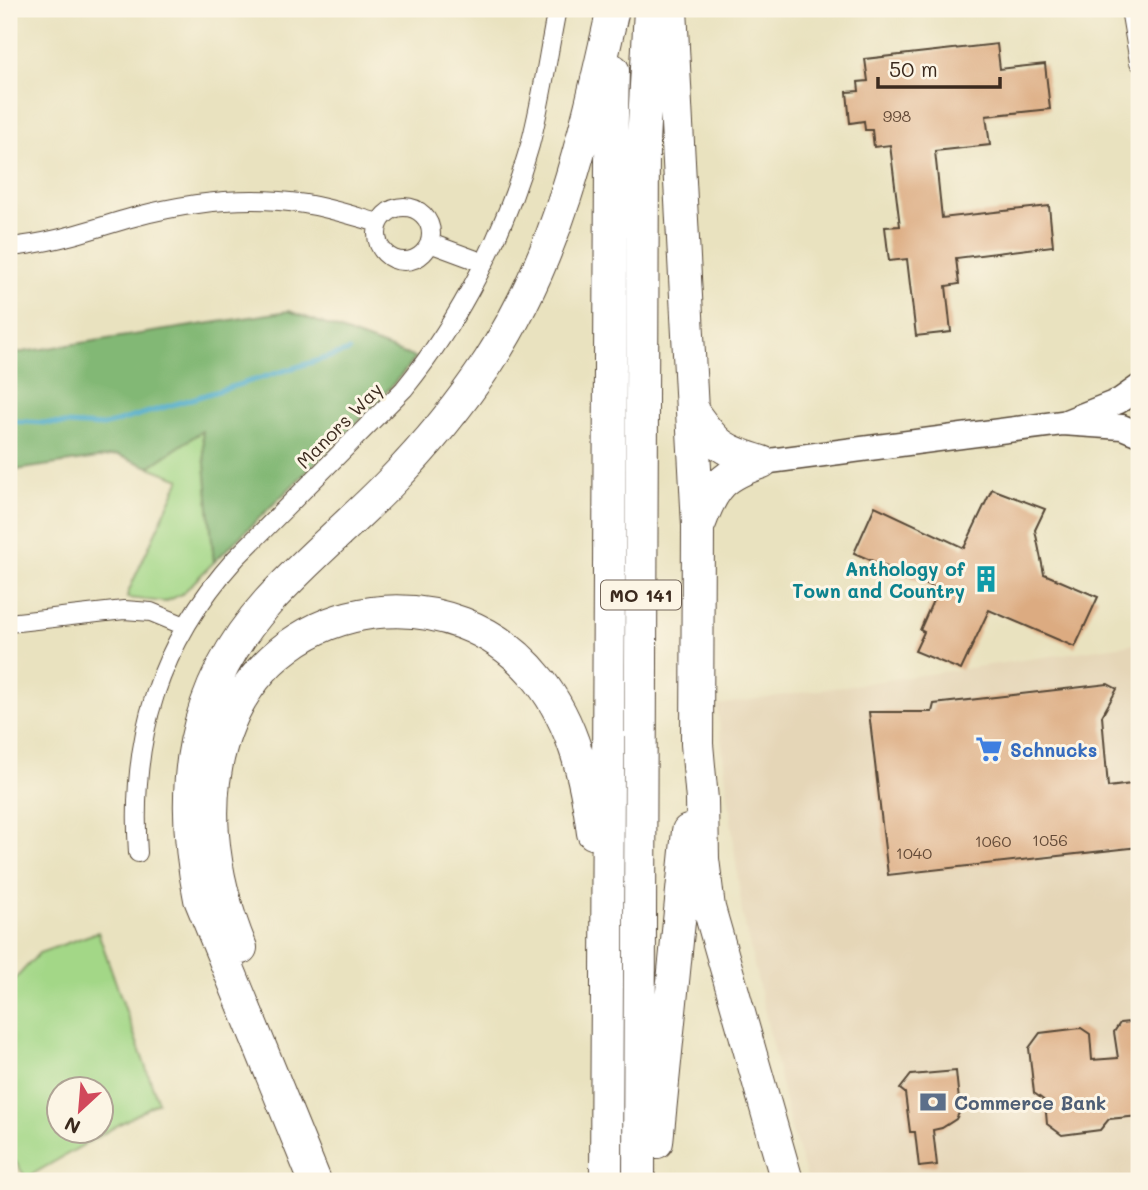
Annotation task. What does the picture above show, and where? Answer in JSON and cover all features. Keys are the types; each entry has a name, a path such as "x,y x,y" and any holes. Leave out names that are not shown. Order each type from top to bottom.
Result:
{"highway":[{"path":"314,1181 200,899 192,858 188,812 195,741 207,703 224,666 244,633 268,602 425,446 459,404 516,316 541,265 582,148 613,9"},
{"name":"MO 141","path":"606,1181 611,171 618,9"},
{"name":"MO 141","path":"639,1181 643,156 650,9"},
{"path":"671,9 698,526 697,744 703,859 709,908 787,1181"},
{"path":"693,412 713,440 725,450 762,463"},
{"path":"698,526 709,497 722,481 736,471 762,463"},
{"path":"336,1181 232,926 215,860 213,796 218,760 230,720 247,689 269,663 296,640 329,623 356,615 392,610 423,611 458,620 489,634 516,655 539,680 572,738 590,811 607,939"},
{"path":"653,1181 677,920 697,744"}],"street":[{"name":"Manors Way","path":"138,853 137,785 143,738 153,696 170,653 213,584 404,389 428,360 484,263 504,218 529,145 557,9"},
{"path":"1130,9 1139,56"},
{"path":"9,247 57,241 158,211 227,201 259,199 309,205 378,223"},
{"path":"403,206 412,208 425,217 430,228 430,243 419,256 411,260 391,258 378,242 378,223 393,209 403,206"},
{"path":"430,243 484,263"},
{"path":"1062,423 1119,401 1139,388"},
{"path":"1139,388 1133,404 1133,415 1139,433"},
{"path":"762,463 1062,423 1122,427 1139,433"},
{"path":"9,623 124,610 151,612 185,626"}],"shaded area":[{"path":"1139,643 1139,1181 808,1181 791,1128 742,912 717,705"}],"green space":[{"path":"289,311 416,358 374,406 214,562 202,431 149,467 118,455 9,471 9,354"},
{"path":"202,431 214,562 182,594 165,602 127,598 180,479 149,467"},
{"path":"98,932 158,1102 116,1126 116,1074 46,1074 46,1144 85,1144 26,1178 9,1152 9,992 16,978 39,953"}],"building":[{"path":"997,44 1000,69 1045,64 1050,109 986,116 990,145 935,151 942,218 1049,206 1053,246 956,258 959,284 946,286 951,332 916,336 907,259 889,261 885,227 900,226 890,145 874,147 872,130 865,130 864,121 850,123 847,92 859,91 858,82 868,81 865,59"},
{"name":"Anthology of Town and Country","path":"992,489 1045,509 1035,530 1044,574 1098,597 1075,647 989,610 961,670 915,651 924,632 920,630 938,589 854,553 875,506 964,548"},
{"name":"Schnucks","path":"1108,684 1117,689 1102,716 1108,787 1139,783 1139,847 888,875 869,712 932,712 934,704"},
{"path":"1139,1021 1139,1116 1109,1119 1100,1130 1062,1135 1047,1124 1045,1101 1034,1093 1029,1048 1040,1033 1081,1028 1090,1034 1092,1060 1118,1058 1114,1032 1120,1023"},
{"name":"Commerce Bank","path":"956,1071 960,1111 956,1119 933,1130 937,1165 919,1167 915,1132 910,1132 905,1093 900,1089 911,1075"}],"waterway":[{"path":"9,421 103,426 349,351"}],"place":[{"name":"Anthology of Town and Country","path":"986,579"},
{"name":"Schnucks","path":"989,749"},
{"name":"Commerce Bank","path":"933,1102"}]}
